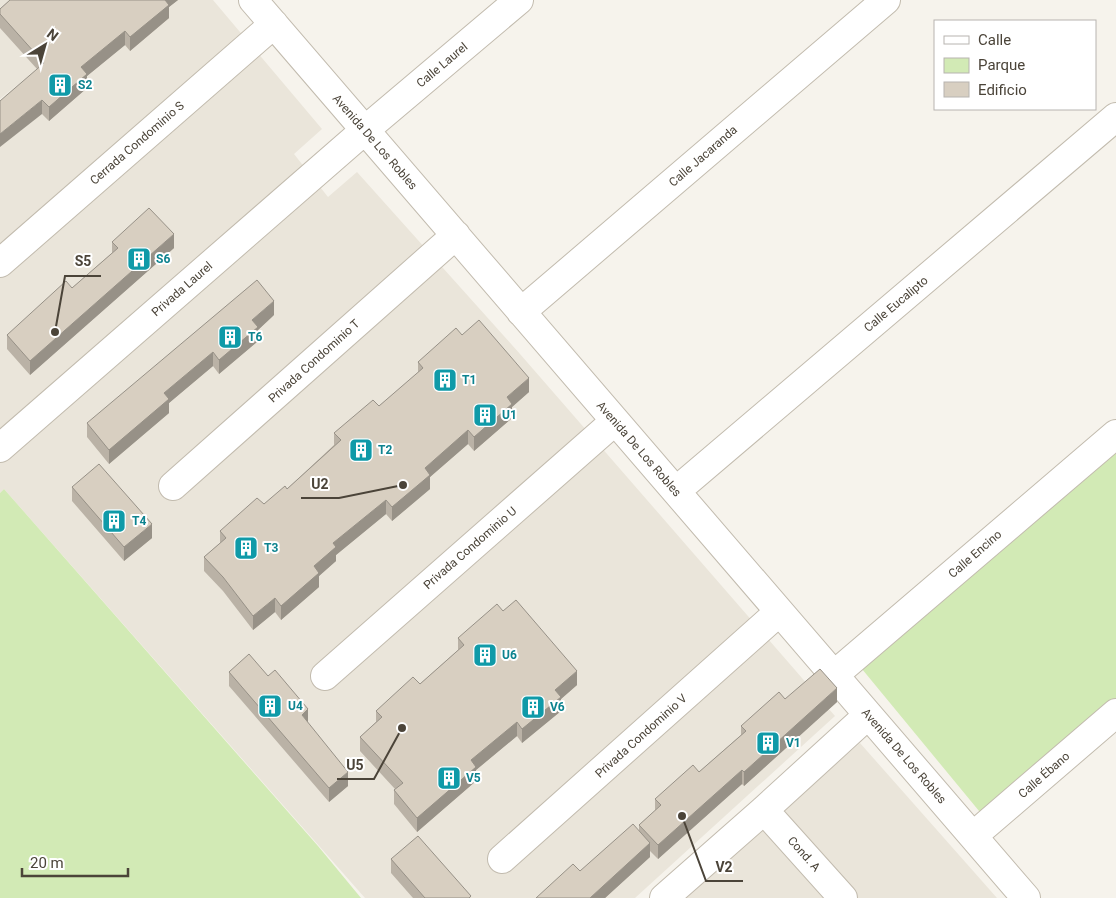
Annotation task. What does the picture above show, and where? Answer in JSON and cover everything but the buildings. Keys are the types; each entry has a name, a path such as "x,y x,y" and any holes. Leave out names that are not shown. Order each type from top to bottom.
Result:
{"street":[{"name":"Avenida De Los Robles","path":"253,0 1026,898"},
{"name":"Calle Laurel","path":"365,130 519,0"},
{"name":"Calle Jacaranda","path":"521,312 886,0"},
{"name":"Cerrada Condominio S","path":"0,263 274,24"},
{"name":"Calle Eucalipto","path":"676,492 1116,117"},
{"name":"Privada Laurel","path":"0,448 365,130"},
{"name":"Privada Condominio T","path":"173,486 456,236"},
{"name":"Privada Condominio U","path":"325,676 615,421"},
{"name":"Calle Encino","path":"834,675 1116,434"},
{"name":"Privada Condominio V","path":"502,859 780,612"},
{"name":"Calle Ébano","path":"973,836 1116,713"},
{"path":"664,898 868,715"},
{"name":"Cond. A","path":"764,810 843,898"}],"shaded area":[{"path":"0,0 213,0 322,129 294,154 328,197 357,172 520,354 835,716 635,898 365,898 4,489 0,493 0,100 18,84 0,99"},
{"path":"860,743 997,898 684,898"}],"green space":[{"path":"1116,445 1116,703 984,817 862,669"},
{"path":"4,489 318,846 361,898 0,898 0,493"}],"place":[{"name":"S2","path":"60,85"},
{"name":"S6","path":"139,259"},
{"name":"S5","path":"55,332"},
{"name":"T6","path":"230,337"},
{"name":"T1","path":"445,380"},
{"name":"U1","path":"485,415"},
{"name":"T2","path":"361,450"},
{"name":"U2","path":"403,485"},
{"name":"T4","path":"114,521"},
{"name":"T3","path":"246,548"},
{"name":"U6","path":"485,655"},
{"name":"U4","path":"270,706"},
{"name":"V6","path":"533,707"},
{"name":"U5","path":"402,728"},
{"name":"V1","path":"768,743"},
{"name":"V5","path":"449,778"},
{"name":"V2","path":"682,816"}]}
